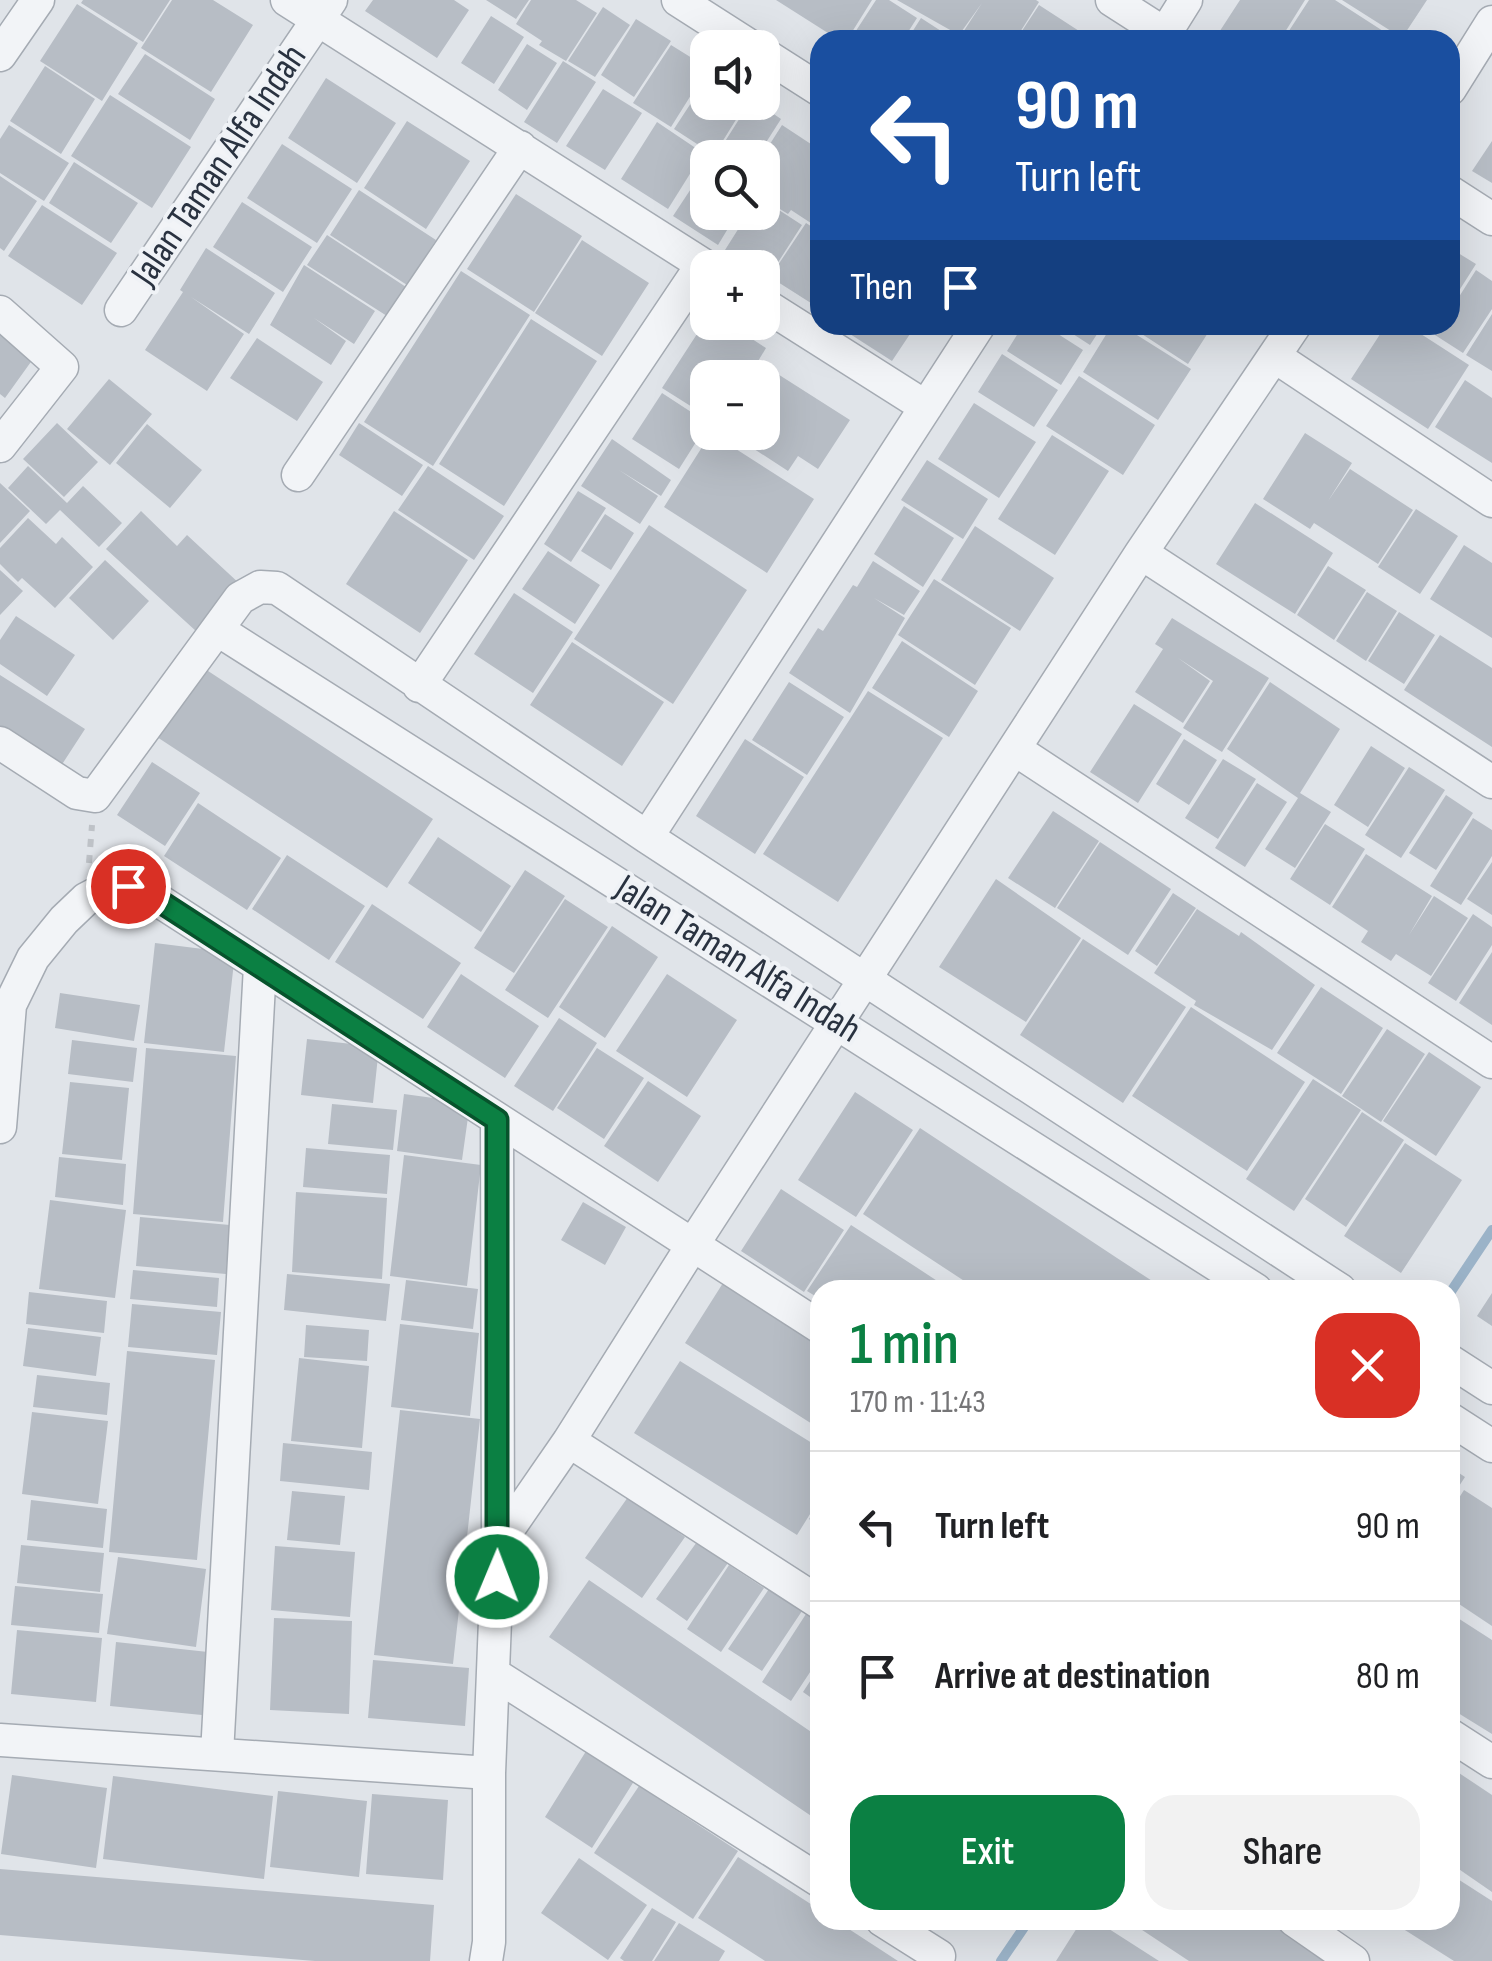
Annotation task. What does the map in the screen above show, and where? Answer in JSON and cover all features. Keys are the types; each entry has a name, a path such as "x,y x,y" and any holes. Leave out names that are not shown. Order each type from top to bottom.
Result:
{"street":[{"path":"0,55 38,0"},
{"name":"Jalan Taman Alfa Indah","path":"287,0 324,10 520,146 690,256"},
{"path":"678,0 725,30"},
{"path":"1112,0 1153,30"},
{"path":"1167,30 1186,0"},
{"name":"Jalan Taman Alfa Indah","path":"120,310 324,10"},
{"path":"1460,74 1492,22"},
{"path":"780,64 810,84"},
{"path":"298,475 520,146"},
{"path":"1460,199 1492,220"},
{"name":"Jalan Taman Alfa Indah","path":"420,686 690,288"},
{"path":"0,312 62,367 0,446"},
{"path":"780,314 810,333"},
{"path":"812,335 926,407"},
{"name":"Jalan Taman Alfa Indah","path":"646,837 973,335"},
{"name":"Jalan Taman Alfa Indah","path":"864,973 1016,750 1288,335"},
{"path":"1274,356 1492,500"},
{"path":"1142,553 1492,782"},
{"name":"Jalan Taman Alfa Indah","path":"1240,1280 218,630 240,598 266,586 277,588 646,837 864,973 1325,1280"},
{"path":"0,744 77,792 95,796 218,630"},
{"path":"1016,750 1492,1062"},
{"path":"0,1127 10,1005 33,958 86,899 109,887 128,886 147,893 810,1321"},
{"path":"216,1754 260,966"},
{"path":"498,1544 839,1023 864,973"},
{"path":"497,1120 498,1544 487,1951 516,1961"},
{"path":"1460,1368 1492,1388"},
{"path":"1460,1425 1492,1446"},
{"path":"569,1441 810,1596"},
{"path":"494,1674 810,1874"},
{"path":"0,1740 489,1773"},
{"path":"1460,1741 1492,1762"},
{"path":"898,1930 939,1956"},
{"path":"1309,1930 1354,1961"}],"path":[{"path":"86,899 95,796"}],"building":[{"path":"170,0 143,42 81,3"},
{"path":"172,0 213,0 253,25 211,92 141,48"},
{"path":"373,0 454,0 469,10 437,58 365,11"},
{"path":"486,0 529,0 516,19"},
{"path":"531,0 576,0 597,13 566,61 539,45 542,41 516,24"},
{"path":"776,0 872,0 853,30 823,30"},
{"path":"876,0 889,0 917,18 909,30 856,30"},
{"path":"897,0 1039,2 1021,30 964,30 982,3 963,30 950,30"},
{"path":"1240,0 1305,0 1286,30 1220,30"},
{"path":"1309,0 1335,0 1382,30 1290,30"},
{"path":"1342,0 1427,0 1407,30 1389,30"},
{"path":"77,4 138,43 102,101 40,61"},
{"path":"1039,5 1078,30 1023,30"},
{"path":"603,7 630,25 595,77 568,61"},
{"path":"491,16 524,37 494,84 461,63"},
{"path":"921,18 940,30 913,30"},
{"path":"636,19 671,41 634,97 601,75"},
{"path":"527,44 557,63 527,110 498,90"},
{"path":"671,45 690,57 690,97 671,127 633,103"},
{"path":"145,54 215,99 190,140 118,94"},
{"path":"563,61 596,82 557,143 524,122"},
{"path":"45,66 95,99 61,154 10,121"},
{"path":"326,78 396,123 357,183 288,138"},
{"path":"603,89 642,113 605,170 566,146"},
{"path":"110,95 191,147 152,208 71,156"},
{"path":"690,105 690,120 736,120 723,140 691,140 674,129"},
{"path":"781,119 768,140 726,140 739,120"},
{"path":"407,121 470,161 426,229 364,188"},
{"path":"657,122 690,144 690,174 668,209 621,179"},
{"path":"9,125 69,163 44,201 0,173 0,139"},
{"path":"782,125 810,143 810,222 791,210 788,214 780,209 780,140 772,140"},
{"path":"1492,141 1492,183 1472,171"},
{"path":"282,144 352,189 317,243 247,198"},
{"path":"74,162 138,203 111,243 49,203"},
{"path":"0,176 37,201 4,251 0,248"},
{"path":"359,190 436,240 407,285 330,235"},
{"path":"690,190 690,227 673,216"},
{"path":"516,194 582,236 534,312 467,269"},
{"path":"242,202 312,247 283,292 213,247"},
{"path":"42,205 117,253 82,305 8,256"},
{"path":"780,211 802,225 780,259 780,250 725,250 738,230 780,230"},
{"path":"806,223 810,226 810,302 780,283 780,262"},
{"path":"695,230 727,230 718,245"},
{"path":"327,235 406,287 387,316 307,265"},
{"path":"582,240 649,283 602,356 535,313"},
{"path":"206,248 275,293 249,334 191,297 244,334 207,391 145,350"},
{"path":"1460,254 1476,264 1460,289"},
{"path":"304,265 375,311 354,344 314,318 346,341 331,365 270,325"},
{"path":"1476,270 1492,281 1492,309 1463,353 1435,335 1460,335 1460,295"},
{"path":"461,271 530,315 433,466 364,422"},
{"path":"1492,314 1492,371 1466,355"},
{"path":"531,319 597,361 504,506 439,464"},
{"path":"0,334 33,359 5,398 0,394"},
{"path":"852,335 909,335 892,361"},
{"path":"1017,335 1060,335 1083,350 1061,385 1007,351"},
{"path":"1074,335 1096,335 1090,345"},
{"path":"1106,335 1137,335 1191,369 1158,420 1083,372"},
{"path":"1143,335 1207,335 1188,364"},
{"path":"1380,335 1422,335 1469,365 1428,429 1351,379"},
{"path":"257,338 323,382 297,421 230,378"},
{"path":"693,340 754,340 766,348 759,360 690,360 690,406 662,388"},
{"path":"1002,354 1058,390 1034,427 978,392"},
{"path":"780,375 850,420 818,469 798,456 788,471 756,450 780,450"},
{"path":"1079,376 1155,425 1123,475 1046,426"},
{"path":"109,379 152,414 110,465 67,429"},
{"path":"1465,380 1492,398 1492,463 1435,427"},
{"path":"662,393 690,411 691,450 679,469 632,439"},
{"path":"974,403 1036,442 999,498 938,459"},
{"path":"57,423 98,462 64,497 23,459"},
{"path":"359,423 423,465 402,496 339,455"},
{"path":"147,424 202,470 170,508 116,463"},
{"path":"1305,433 1352,463 1328,501 1350,469 1413,510 1378,564 1314,523 1310,529 1263,499"},
{"path":"1052,435 1109,471 1055,555 998,519"},
{"path":"612,439 671,480 661,496 619,470 658,496 640,524 581,486"},
{"path":"700,450 738,450 814,499 767,573 664,507"},
{"path":"927,460 988,499 963,539 901,500"},
{"path":"28,466 67,503 83,486 122,523 99,547 60,510 46,524 8,488"},
{"path":"428,466 504,516 474,560 398,510"},
{"path":"0,483 30,511 0,543"},
{"path":"578,491 606,508 571,562 544,544"},
{"path":"1255,503 1333,553 1295,614 1216,564"},
{"path":"904,506 954,538 923,587 874,554"},
{"path":"1416,509 1458,536 1420,594 1378,567"},
{"path":"141,511 177,546 187,535 241,585 197,632 106,549"},
{"path":"394,511 468,560 420,633 346,584"},
{"path":"605,514 634,533 611,570 581,551"},
{"path":"28,518 56,544 62,537 93,567 55,608 0,564 0,548"},
{"path":"649,525 747,590 673,704 574,639"},
{"path":"975,526 1054,578 1020,631 941,580"},
{"path":"1464,545 1492,563 1492,638 1430,599"},
{"path":"548,551 600,585 575,624 522,589"},
{"path":"105,560 149,601 113,640 69,598"},
{"path":"873,561 920,591 904,615 874,598 905,618 850,713 789,673 818,628 823,631"},
{"path":"1328,566 1366,590 1334,640 1297,615"},
{"path":"0,570 23,591 0,615"},
{"path":"934,579 1011,628 975,685 898,635"},
{"path":"1367,592 1397,611 1366,661 1336,641"},
{"path":"514,593 573,632 533,693 474,654"},
{"path":"1399,612 1435,635 1404,684 1368,661"},
{"path":"16,616 75,655 47,696 0,664 0,640"},
{"path":"1172,618 1269,678 1222,752 1183,728 1213,681 1178,658 1210,681 1183,723 1135,692 1163,649 1155,644"},
{"path":"1440,635 1492,668 1492,747 1404,690"},
{"path":"902,641 978,691 949,737 872,688"},
{"path":"572,642 664,702 622,766 530,705"},
{"path":"202,667 433,819 387,888 157,737"},
{"path":"0,675 85,729 59,769 0,731"},
{"path":"789,682 844,717 807,775 752,740"},
{"path":"1270,682 1340,729 1300,793 1331,812 1295,868 1265,849 1298,798 1227,749"},
{"path":"868,691 943,738 838,902 763,854"},
{"path":"1134,704 1182,734 1138,803 1090,772"},
{"path":"745,739 804,777 755,854 696,816"},
{"path":"1184,739 1217,760 1189,805 1156,784"},
{"path":"1371,746 1405,768 1368,827 1334,805"},
{"path":"1223,759 1256,779 1218,839 1185,818"},
{"path":"152,762 200,793 165,846 117,815"},
{"path":"1409,767 1445,790 1401,858 1365,835"},
{"path":"1257,783 1287,802 1245,867 1215,848"},
{"path":"1446,795 1473,813 1436,870 1409,853"},
{"path":"198,803 281,858 247,910 164,856"},
{"path":"1053,811 1099,841 1055,908 1008,878"},
{"path":"1473,818 1492,830 1492,856 1461,905 1430,886"},
{"path":"1325,824 1365,849 1330,905 1290,879"},
{"path":"438,837 511,886 481,932 408,883"},
{"path":"1100,842 1171,889 1128,955 1057,908"},
{"path":"1366,854 1432,896 1409,935 1434,896 1468,918 1431,976 1396,954 1391,961 1361,942 1368,931 1332,907"},
{"path":"287,855 365,906 329,960 252,909"},
{"path":"1492,862 1492,915 1467,899"},
{"path":"525,870 565,896 514,973 474,948"},
{"path":"996,879 1081,938 1026,1022 939,967"},
{"path":"1173,893 1196,908 1157,966 1135,951"},
{"path":"565,899 608,927 548,1018 505,990"},
{"path":"372,904 461,963 423,1019 335,962"},
{"path":"1197,909 1239,936 1241,932 1315,985 1272,1050 1194,1005 1196,1001 1154,973"},
{"path":"1473,914 1492,927 1492,945 1456,1001 1428,983"},
{"path":"612,926 658,957 605,1038 559,1007"},
{"path":"1083,939 1186,1007 1123,1103 1020,1035"},
{"path":"155,943 235,953 224,1052 144,1043"},
{"path":"1492,952 1492,1025 1459,1003"},
{"path":"461,974 539,1026 505,1078 427,1027"},
{"path":"667,974 737,1020 687,1097 616,1051"},
{"path":"1321,987 1383,1028 1341,1094 1277,1053"},
{"path":"60,993 140,1005 134,1041 55,1028"},
{"path":"1191,1007 1305,1082 1247,1171 1132,1096"},
{"path":"559,1018 597,1043 553,1111 514,1086"},
{"path":"1387,1029 1425,1054 1381,1122 1342,1096"},
{"path":"307,1039 379,1047 373,1103 301,1095"},
{"path":"72,1040 137,1048 133,1082 68,1074"},
{"path":"146,1048 236,1056 223,1222 133,1214"},
{"path":"597,1048 644,1078 604,1139 557,1108"},
{"path":"1429,1052 1481,1087 1436,1156 1383,1121"},
{"path":"1313,1079 1361,1110 1294,1211 1246,1179"},
{"path":"648,1081 701,1116 658,1182 604,1146"},
{"path":"70,1082 129,1088 122,1160 62,1154"},
{"path":"855,1092 913,1130 856,1217 798,1180"},
{"path":"404,1094 470,1103 462,1160 397,1151"},
{"path":"332,1104 397,1110 393,1150 328,1144"},
{"path":"1362,1112 1404,1140 1346,1227 1305,1199"},
{"path":"920,1128 1151,1280 963,1280 863,1214"},
{"path":"1405,1143 1462,1180 1401,1273 1344,1236"},
{"path":"306,1148 390,1155 387,1194 303,1187"},
{"path":"404,1155 481,1165 467,1286 390,1276"},
{"path":"59,1157 126,1164 123,1205 55,1197"},
{"path":"781,1189 844,1230 804,1292 741,1251"},
{"path":"296,1192 387,1198 382,1279 292,1272"},
{"path":"50,1200 126,1210 115,1298 39,1289"},
{"path":"583,1202 626,1227 605,1265 561,1240"},
{"path":"140,1217 230,1225 226,1274 136,1266"},
{"path":"851,1225 936,1280 814,1280"},
{"path":"133,1270 219,1278 217,1307 130,1299"},
{"path":"287,1274 390,1284 386,1321 284,1310"},
{"path":"406,1280 478,1289 473,1329 401,1320"},
{"path":"723,1283 810,1339 810,1423 685,1343"},
{"path":"29,1292 107,1301 104,1333 26,1324"},
{"path":"1492,1293 1492,1326 1477,1316"},
{"path":"132,1304 221,1312 217,1355 128,1347"},
{"path":"400,1324 479,1333 470,1416 391,1407"},
{"path":"306,1325 369,1330 367,1361 304,1357"},
{"path":"28,1328 101,1337 96,1376 23,1366"},
{"path":"127,1351 215,1360 197,1560 109,1552"},
{"path":"299,1358 369,1366 362,1448 291,1441"},
{"path":"680,1361 810,1442 810,1514 797,1535 634,1433"},
{"path":"37,1375 110,1383 107,1415 33,1407"},
{"path":"400,1410 480,1419 453,1664 374,1655"},
{"path":"32,1412 108,1421 98,1504 22,1494"},
{"path":"283,1443 372,1452 369,1490 280,1481"},
{"path":"1464,1490 1492,1508 1492,1626 1460,1605 1460,1496"},
{"path":"292,1491 345,1496 340,1545 287,1540"},
{"path":"628,1497 685,1537 642,1598 585,1558"},
{"path":"31,1500 107,1509 103,1548 27,1540"},
{"path":"699,1539 730,1560 687,1621 656,1599"},
{"path":"21,1545 104,1553 100,1592 17,1583"},
{"path":"275,1546 355,1552 350,1617 271,1610"},
{"path":"118,1557 206,1569 196,1647 107,1634"},
{"path":"729,1565 764,1588 721,1652 687,1629"},
{"path":"589,1580 810,1731 810,1815 549,1637"},
{"path":"773,1583 806,1605 762,1671 728,1649"},
{"path":"15,1586 103,1594 99,1633 11,1625"},
{"path":"806,1614 810,1617 810,1672 791,1701 762,1682"},
{"path":"274,1618 352,1621 349,1714 270,1710"},
{"path":"1460,1619 1492,1640 1492,1734 1460,1714"},
{"path":"17,1630 102,1638 96,1702 11,1694"},
{"path":"116,1642 208,1652 202,1715 110,1706"},
{"path":"373,1660 469,1668 465,1726 368,1718"},
{"path":"588,1748 636,1778 592,1848 545,1817"},
{"path":"1460,1774 1492,1795 1492,1892 1460,1870"},
{"path":"12,1775 107,1788 96,1868 1,1854"},
{"path":"113,1776 273,1796 264,1879 103,1859"},
{"path":"639,1786 738,1851 693,1919 594,1853"},
{"path":"278,1791 367,1801 359,1877 270,1867"},
{"path":"372,1794 448,1800 443,1880 366,1874"},
{"path":"738,1857 810,1904 810,1930 850,1930 898,1961 765,1961 698,1918"},
{"path":"579,1858 647,1905 608,1960 541,1913"},
{"path":"0,1869 434,1905 430,1961 315,1961 0,1935"},
{"path":"1460,1880 1492,1901 1492,1961 1454,1961 1405,1930 1460,1930"},
{"path":"652,1908 676,1922 652,1961 624,1961 620,1958"},
{"path":"679,1923 725,1951 719,1961 654,1961"},
{"path":"1076,1930 1111,1930 1159,1961 1056,1961"},
{"path":"1142,1930 1280,1930 1327,1961 1189,1961"}],"waterway":[{"path":"1459,1280 1492,1230"},
{"path":"1001,1961 1022,1930"}],"route":[{"path":"128,886 147,893 497,1120 497,1577"}]}
